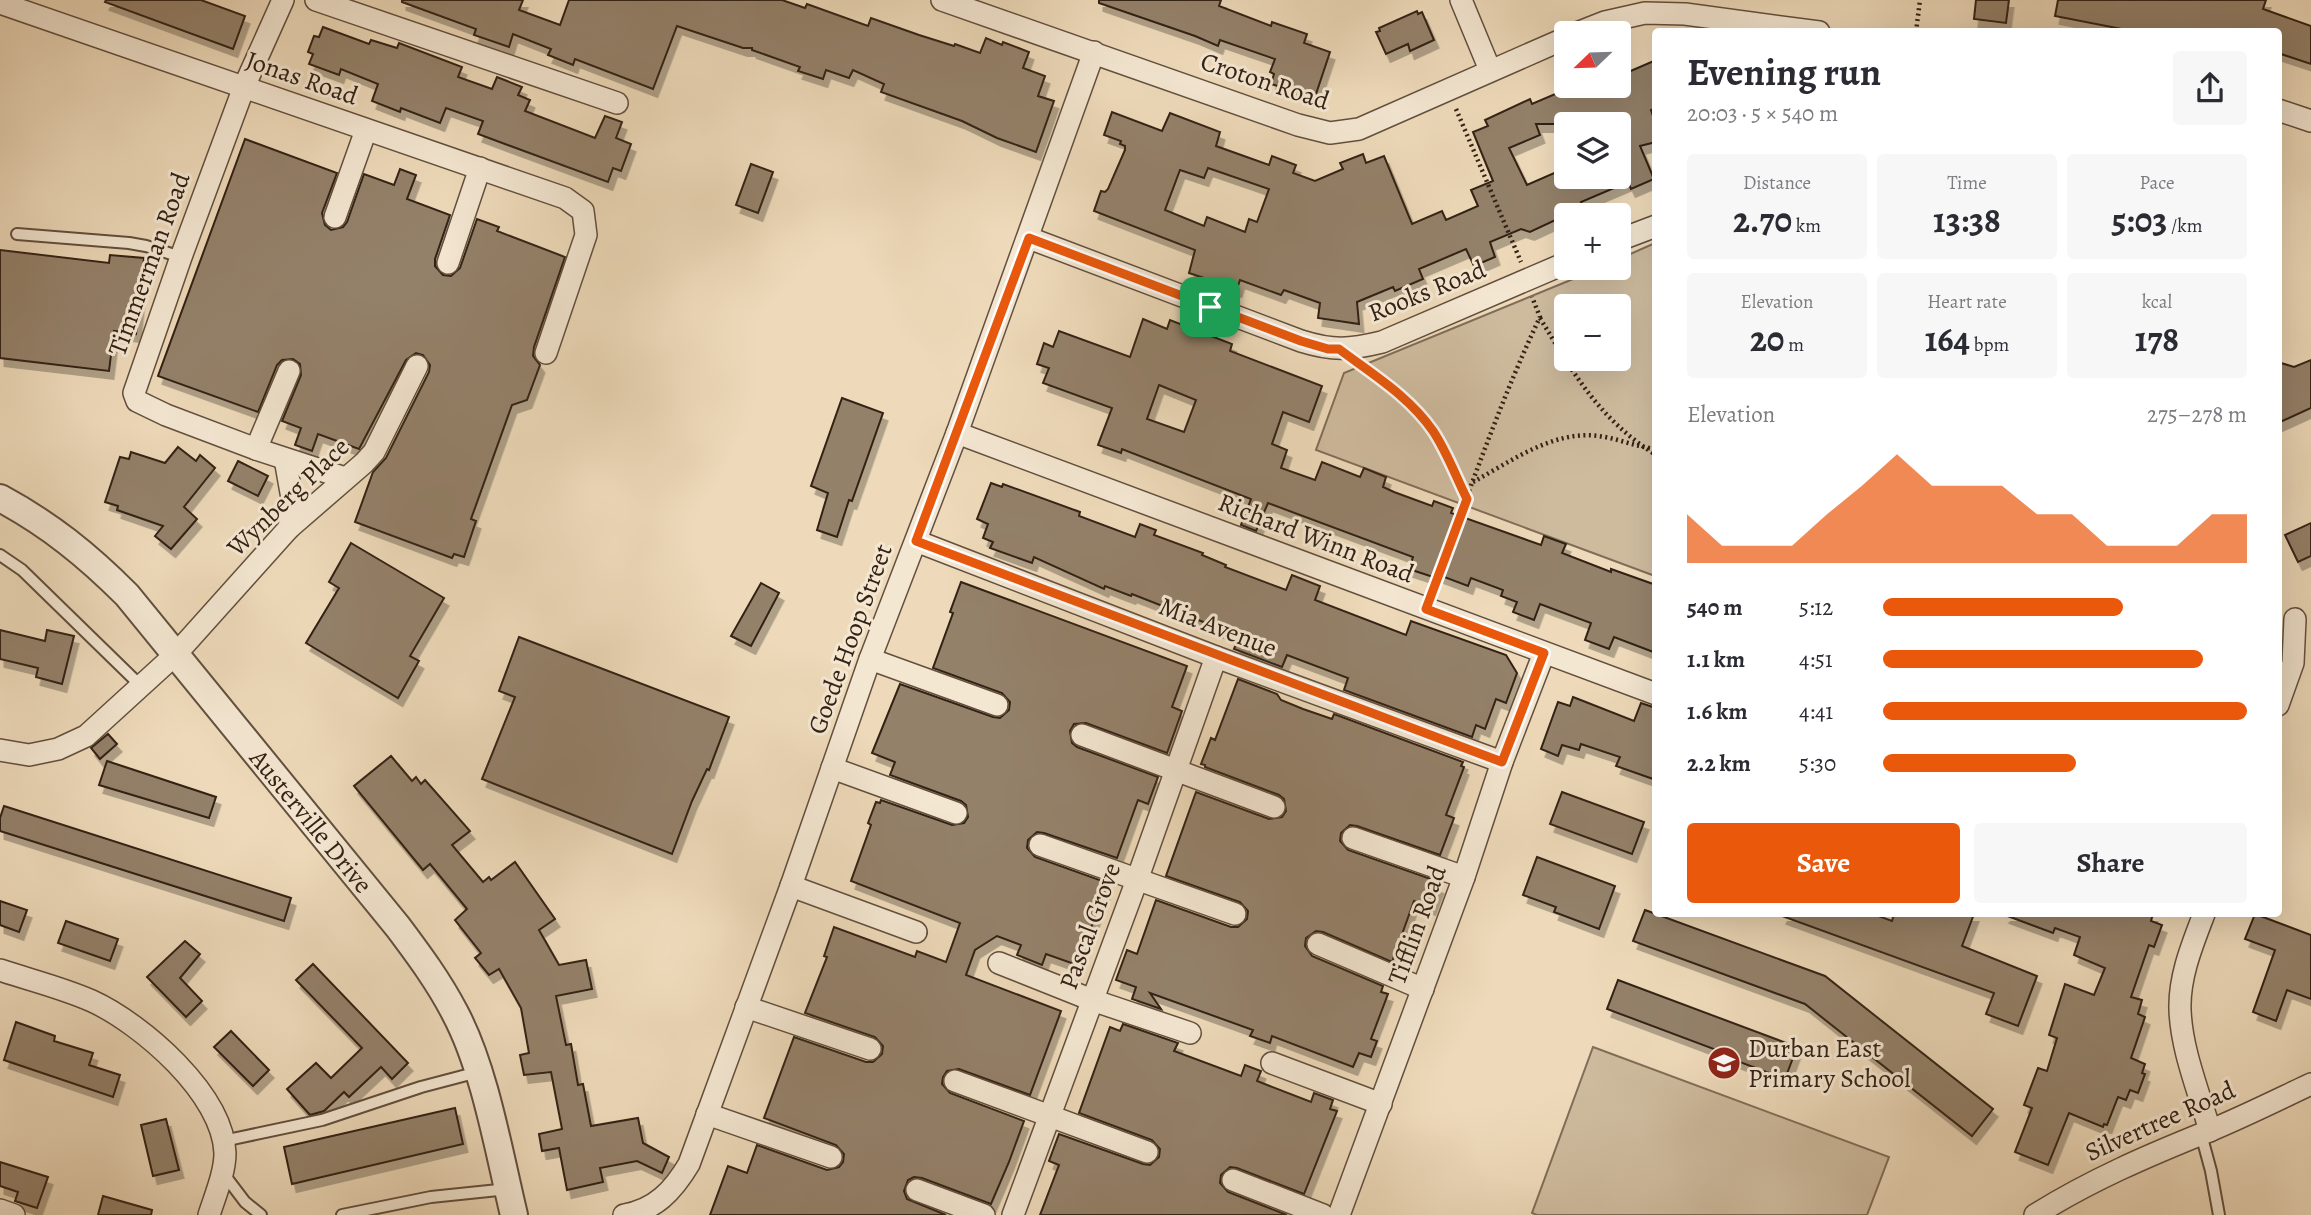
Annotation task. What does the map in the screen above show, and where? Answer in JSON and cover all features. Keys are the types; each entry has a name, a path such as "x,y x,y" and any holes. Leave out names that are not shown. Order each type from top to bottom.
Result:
{"street":[{"name":"Timmerman Road","path":"283,0 244,87 134,393 137,401 147,407 256,449 345,478"},
{"path":"316,0 617,103"},
{"name":"Croton Road","path":"942,0 1298,125 1330,133 1359,129 1554,43"},
{"path":"1461,0 1490,70"},
{"name":"Jonas Road","path":"0,3 565,198 583,211 586,234 546,353"},
{"path":"1609,21 1645,13 1685,14 1789,28"},
{"name":"Goede Hoop Street","path":"635,1214 662,1199 675,1187 689,1164 791,886 870,659 1029,238 1094,52"},
{"path":"2282,111 2311,121"},
{"path":"335,217 366,130"},
{"path":"448,263 480,168"},
{"path":"1631,235 1652,228"},
{"name":"Rooks Road","path":"1029,238 1328,349 1358,348 1382,342 1554,268"},
{"name":"Wynberg Place","path":"0,750 29,755 58,749 86,736 176,654 289,528 374,452 417,366"},
{"path":"256,449 289,371"},
{"name":"Richard Winn Road","path":"957,433 1652,693"},
{"path":"285,459 293,504 289,528"},
{"name":"Austerville Drive","path":"0,498 67,539 127,595 428,967 456,1015 478,1072 514,1215"},
{"name":"Mia Avenue","path":"916,541 1502,762"},
{"path":"2282,694 2293,663 2295,619"},
{"name":"Tifflin Road","path":"1339,1215 1464,877 1502,762 1544,653"},
{"name":"Pascal Grove","path":"1013,1215 1137,880 1216,656"},
{"path":"870,659 997,705"},
{"path":"1082,734 1274,807"},
{"path":"832,768 957,813"},
{"path":"1353,838 1464,877"},
{"path":"1040,845 1235,914"},
{"path":"791,886 916,932"},
{"path":"2203,917 2186,965 2179,1008 2206,1132"},
{"path":"1318,944 1423,989"},
{"path":"999,963 1092,1000 1189,1033"},
{"path":"0,970 91,1000 117,1014 146,1036 187,1074 220,1124 223,1141 225,1154 222,1171 209,1215"},
{"path":"746,1007 870,1049"},
{"path":"1272,1063 1381,1104"},
{"path":"955,1081 1147,1152"},
{"name":"Silvertree Road","path":"2035,1215 2077,1189 2149,1154 2206,1132 2311,1084"},
{"path":"706,1114 831,1157"},
{"path":"1233,1180 1323,1215"},
{"path":"916,1190 984,1215"},
{"path":"0,1210 13,1215"}],"lane":[{"path":"17,234 129,243 181,257"},
{"path":"0,555 22,570 141,686"},
{"path":"223,1141 322,1120 421,1087 478,1072"},
{"path":"2206,1132 2219,1215"},
{"path":"222,1171 245,1202 261,1215"},
{"path":"342,1215 431,1197 508,1189"}],"path":[{"path":"1916,28 1920,0"},
{"path":"1448,89 1519,255 1539,317 1592,401 1652,452"},
{"path":"1426,609 1507,389 1539,317"},
{"path":"1339,349 1400,394 1425,420 1467,499"},
{"path":"1472,482 1543,445 1567,438 1597,435 1652,449"}],"shaded area":[{"path":"1652,244 1652,575 1316,450 1344,373 1571,280 1631,280 1631,254"},
{"path":"1593,1047 1889,1157 1867,1215 1532,1213"}],"building":[{"path":"201,0 245,16 233,49 105,2"},
{"path":"402,0 523,0 519,10 560,25 569,0 782,0 805,8 807,4 868,26 871,18 980,53 986,38 1002,45 1003,42 1029,52 1023,68 1045,76 1038,96 1054,101 1036,152 997,138 962,121 881,92 884,84 853,70 849,78 826,70 823,79 798,71 800,67 752,48 743,48 677,26 653,89 575,59 573,65 548,55 551,49 513,34 509,47 474,35 476,29"},
{"path":"1099,0 1221,0 1219,6 1271,26 1272,22 1307,34 1304,43 1330,52 1315,97 1271,84 1274,74 1270,72 1275,59 1220,40 1218,46 1099,3"},
{"path":"1976,0 2009,0 2006,23 1974,19"},
{"path":"2058,0 2266,0 2263,9 2311,26 2311,64 2282,54 2282,28 2116,28 2055,16"},
{"path":"1417,11 1418,14 1422,12 1434,40 1410,51 1408,44 1386,54 1376,32 1380,31 1379,28"},
{"path":"323,27 369,44 371,40 397,48 399,43 462,67 458,77 492,89 497,77 522,87 518,95 530,100 525,111 595,138 605,116 622,122 616,138 631,144 621,171 613,168 608,182 478,134 483,121 446,108 440,123 401,108 400,112 372,101 378,84 341,69 339,75 309,64 313,54 308,52 314,36 319,37"},
{"path":"1652,62 1652,143 1640,146 1652,180 1631,189 1631,112 1554,112 1554,124 1536,124 1540,135 1509,148 1527,185 1554,173 1554,189 1612,189 1581,203 1554,203 1554,221 1530,232 1521,229 1490,242 1495,257 1474,266 1466,249 1419,269 1423,279 1395,291 1393,287 1357,302 1359,324 1318,318 1320,303 1284,290 1281,295 1240,280 1237,289 1189,273 1195,250 1094,211 1101,191 1108,189 1125,150 1125,146 1120,144 1121,141 1104,135 1112,112 1162,131 1170,113 1220,132 1216,146 1269,165 1272,156 1296,165 1293,173 1315,181 1343,169 1340,163 1363,154 1366,163 1384,156 1412,224 1442,211 1446,220 1478,206 1471,190 1493,181 1473,132 1488,126 1485,120 1530,99 1532,104 1554,95 1554,98 1631,98 1631,71","holes":["1208,168 1269,189 1257,222 1249,219 1245,232 1207,217 1204,226 1165,210 1180,170 1204,178"]},
{"path":"245,139 337,173 322,213 325,225 331,230 343,227 347,222 364,174 394,185 400,169 416,175 407,199 450,215 435,259 435,266 443,275 451,276 460,268 477,219 499,227 497,231 565,257 534,347 533,356 540,365 527,400 512,405 471,519 476,521 464,557 454,554 452,558 355,522 373,472 386,458 429,372 430,365 423,355 416,353 406,360 359,449 318,434 312,451 295,445 301,428 282,421 301,375 300,364 293,359 282,360 277,365 258,412 158,376"},
{"path":"751,164 773,172 758,213 736,205"},
{"path":"0,250 109,263 110,255 144,258 136,334 114,331 109,371 0,358"},
{"path":"1143,319 1167,329 1170,320 1232,344 1230,351 1322,386 1309,422 1283,412 1272,444 1287,450 1281,468 1315,480 1322,462 1360,477 1364,468 1386,477 1383,487 1394,492 1432,506 1434,501 1453,508 1451,513 1541,545 1544,536 1566,544 1562,553 1611,572 1611,569 1652,584 1652,651 1614,637 1609,649 1585,640 1591,623 1540,604 1534,620 1513,612 1517,602 1501,596 1503,590 1471,578 1468,586 1434,573 1433,577 1409,569 1413,557 1268,503 1256,531 1241,525 1251,499 1122,449 1121,453 1098,445 1112,408 1043,383 1049,368 1037,364 1044,343 1053,347 1059,331 1130,357","holes":["1159,385 1196,400 1184,432 1147,419"]},
{"path":"2311,360 2311,408 2282,421 2282,363 2294,367"},
{"path":"842,398 883,413 837,537 817,530 828,493 811,486"},
{"path":"178,447 196,461 200,455 215,468 184,507 197,519 171,549 155,536 163,526 117,510 118,506 105,502 120,457 129,459 131,452 165,463"},
{"path":"238,461 268,476 258,496 228,481"},
{"path":"991,483 1002,487 1003,484 1080,512 1079,516 1135,537 1140,524 1156,530 1154,535 1203,553 1202,555 1226,565 1225,567 1286,590 1292,575 1320,586 1315,600 1406,635 1411,621 1506,655 1517,673 1506,703 1496,699 1485,729 1476,725 1472,737 1344,690 1348,678 1287,655 1282,667 1234,649 1239,637 1211,625 1132,594 1131,596 1105,586 1104,589 1034,557 1032,563 990,548 993,542 983,538 988,524 977,519"},
{"path":"2311,523 2311,556 2298,562 2285,535"},
{"path":"351,543 444,598 410,656 419,661 398,698 306,643 339,588 329,582"},
{"path":"961,582 1187,666 1172,707 1182,711 1167,753 1086,723 1074,724 1070,731 1072,743 1077,747 1158,777 1148,804 1138,800 1117,858 1044,833 1037,832 1028,840 1027,848 1035,857 1108,883 1077,965 1046,954 1042,965 1017,955 1021,945 997,936 975,950 966,975 1061,1011 1030,1095 959,1069 947,1071 943,1077 942,1084 950,1093 1024,1121 1009,1162 991,1204 922,1178 914,1177 908,1180 904,1191 907,1199 946,1215 710,1215 728,1166 747,1173 757,1145 827,1170 839,1167 843,1162 844,1154 836,1145 764,1118 794,1037 866,1062 873,1062 882,1054 883,1046 875,1037 805,1013 827,957 824,956 834,927 915,957 917,951 946,962 960,923 851,881 871,825 868,823 876,802 880,803 881,800 952,825 964,823 968,817 966,805 961,801 890,775 895,762 872,753 900,684 993,717 1000,718 1009,710 1010,702 1002,693 933,668"},
{"path":"761,583 779,593 751,646 731,636"},
{"path":"0,630 45,641 47,630 74,636 62,684 36,677 38,668 0,659"},
{"path":"519,637 729,717 672,854 482,779 515,697 499,691"},
{"path":"1238,679 1277,694 1281,700 1303,709 1332,719 1334,714 1463,762 1461,766 1464,767 1446,815 1454,818 1440,855 1357,826 1350,825 1341,833 1340,841 1348,850 1431,879 1430,882 1439,886 1431,907 1414,901 1392,962 1323,932 1316,931 1306,938 1305,946 1312,956 1383,986 1381,992 1388,994 1371,1039 1377,1041 1371,1057 1359,1053 1353,1067 1272,1036 1270,1043 1250,1036 1253,1030 1150,993 1161,1009 1132,999 1136,987 1116,980 1127,950 1137,954 1156,900 1231,927 1238,927 1247,919 1248,911 1240,902 1166,876 1196,792 1269,819 1282,817 1286,811 1284,799 1279,795 1201,764 1211,738 1215,740"},
{"path":"1573,697 1634,721 1641,703 1652,707 1652,779 1616,766 1620,757 1581,744 1579,750 1562,745 1558,756 1541,749 1558,702 1570,706"},
{"path":"108,734 117,744 100,759 91,748"},
{"path":"391,756 412,781 416,777 421,784 425,780 470,831 452,845 483,882 489,877 491,880 515,862 555,919 539,930 559,965 586,960 592,989 556,996 566,1045 571,1044 578,1085 583,1084 591,1126 638,1118 643,1143 669,1157 662,1173 637,1161 600,1168 603,1182 567,1190 559,1148 542,1151 539,1134 562,1129 551,1072 524,1075 520,1055 529,1053 521,1008 499,969 489,975 475,958 481,953 455,920 467,909 430,864 423,870 354,786"},
{"path":"107,761 216,797 209,818 99,785"},
{"path":"1562,792 1644,822 1632,854 1550,824"},
{"path":"4,806 291,898 284,921 0,831"},
{"path":"1537,857 1615,886 1599,929 1554,912 1556,907 1523,895"},
{"path":"0,901 27,910 19,932 0,925"},
{"path":"1645,910 1652,913 1652,917 1664,917 1825,976 1993,1109 1972,1136 1805,1004 1633,941"},
{"path":"1785,917 1881,917 1892,921 1893,917 1973,917 1962,946 2037,976 2018,1026 1986,1014 1994,993"},
{"path":"2010,917 2152,917 2151,921 2162,925 2154,947 2149,945 2131,997 2142,1000 2138,1014 2145,1017 2131,1058 2145,1064 2142,1073 2145,1074 2138,1093 2130,1090 2126,1100 2118,1097 2107,1125 2104,1124 2103,1127 2069,1113 2048,1165 2015,1152 2032,1108 2024,1105 2038,1068 2047,1071 2057,1038 2049,1035 2065,984 2094,995 2105,968 2074,955 2080,937 2055,928 2053,933"},
{"path":"2254,917 2263,917 2311,935 2311,999 2287,990 2276,1021 2253,1012 2275,950 2245,939"},
{"path":"66,921 118,939 110,961 58,943"},
{"path":"185,941 200,954 180,978 202,1001 186,1017 147,977"},
{"path":"313,964 408,1063 392,1079 381,1067 349,1097 344,1092 324,1111 310,1115 287,1089 316,1063 331,1078 362,1048 296,980"},
{"path":"1618,980 1797,1047 1785,1079 1737,1061 1738,1058 1607,1009"},
{"path":"16,1022 55,1036 54,1041 93,1053 89,1065 120,1075 113,1097 4,1060"},
{"path":"1123,1024 1178,1043 1174,1051 1241,1076 1245,1065 1261,1071 1257,1081 1311,1102 1314,1093 1333,1100 1330,1109 1337,1111 1304,1194 1237,1168 1230,1167 1221,1175 1220,1183 1228,1192 1287,1215 1040,1215 1059,1165 1049,1161 1059,1134 1143,1164 1150,1165 1159,1157 1160,1149 1152,1140 1079,1113 1110,1027 1120,1031"},
{"path":"231,1031 269,1070 253,1086 214,1047"},
{"path":"455,1108 463,1144 292,1184 284,1147"},
{"path":"166,1119 179,1170 153,1176 141,1125"},
{"path":"0,1162 48,1177 37,1208 15,1201 18,1192 0,1186"},
{"path":"103,1196 152,1210 151,1215 98,1215"}],"place":[{"name":"Durban East Primary School","path":"1724,1063"}],"route":[{"path":"1029,238 1210,307 1301,341 1328,349 1339,349 1400,394 1435,434 1467,499 1426,609 1544,653 1502,762 916,541 1029,238"}]}
